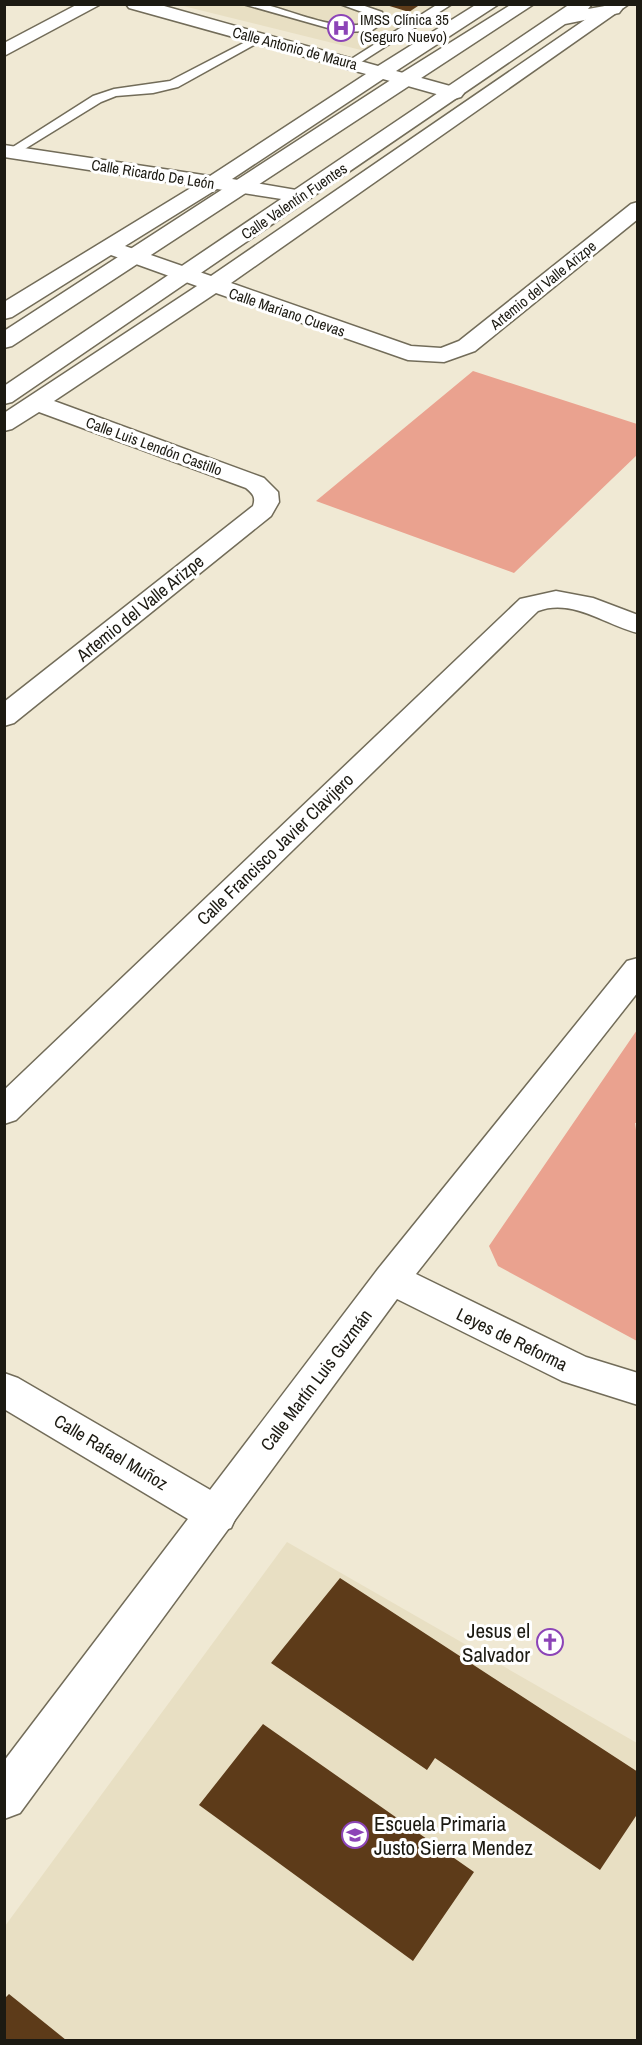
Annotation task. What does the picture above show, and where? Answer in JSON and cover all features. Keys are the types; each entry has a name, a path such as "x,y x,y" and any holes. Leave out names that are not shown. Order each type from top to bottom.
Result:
{"street":[{"path":"4,51 93,4"},
{"name":"Calle Antonio de Maura","path":"135,4 383,71 454,93"},
{"path":"4,312 213,183 383,71 490,4"},
{"path":"4,341 407,78 525,4"},
{"name":"Calle Valentín Fuentes","path":"4,397 583,4"},
{"path":"559,21 617,7"},
{"path":"4,424 212,286 617,7"},
{"name":"Calle Ricardo De León","path":"8,151 301,196"},
{"name":"Artemio del Valle Arizpe","path":"444,355 467,346 638,208"},
{"name":"Calle Mariano Cuevas","path":"107,247 212,286 408,353 444,355"},
{"name":"Calle Luis Lendón Castillo","path":"37,403 255,483 268,495"},
{"name":"Artemio del Valle Arizpe","path":"4,717 262,511 268,495"},
{"name":"Calle Francisco Javier Clavijero","path":"4,1111 529,605 553,597 577,602 638,625"},
{"name":"Calle Martín Luis Guzmán","path":"4,1798 391,1279 635,974"},
{"name":"Leyes de Reforma","path":"391,1279 576,1370 638,1389"},
{"name":"Calle Rafael Muñoz","path":"4,1389 217,1515"}],"lane":[{"path":"248,4 342,29 368,29 381,20 378,14 345,4"},
{"path":"351,63 447,4"},
{"path":"8,151 97,99 114,93 153,89 174,84 259,38"}],"shaded area":[{"name":"IMSS Clínica 35 (Seguro Nuevo)","path":"179,5 446,5 369,52"},
{"path":"473,371 637,424 637,455 514,573 316,501"},
{"path":"637,1030 638,1123 635,1123 638,1144 637,1341 498,1266 489,1246"},
{"name":"Escuela Primaria Justo Sierra Mendez","path":"287,1542 637,1743 637,2040 5,2040 5,1926"}],"building":[{"path":"383,4 421,4 409,12"},
{"path":"340,1578 638,1772 638,1813 600,1870 435,1758 427,1770 271,1663"},
{"path":"263,1724 474,1872 413,1961 199,1805"},
{"path":"9,1994 66,2040 4,2040 4,1999"}],"place":[{"name":"IMSS Clínica 35 (Seguro Nuevo)","path":"341,28"},
{"name":"Jesus el Salvador","path":"550,1642"},
{"name":"Escuela Primaria Justo Sierra Mendez","path":"355,1835"}]}
